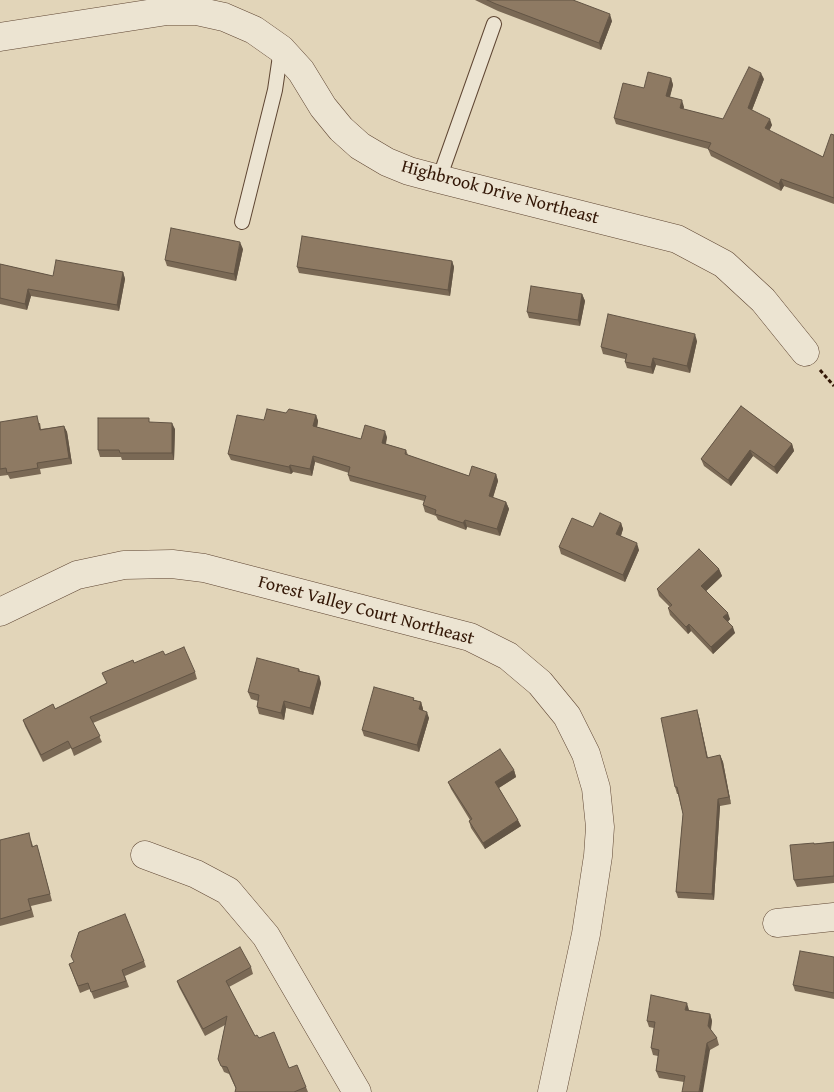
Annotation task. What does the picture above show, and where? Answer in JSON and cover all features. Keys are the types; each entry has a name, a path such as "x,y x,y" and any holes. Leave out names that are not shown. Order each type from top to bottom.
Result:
{"street":[{"name":"Highbrook Drive Northeast","path":"0,38 167,12 197,12 224,17 254,30 281,49 301,71 323,107 341,129 360,146 387,162 409,171 438,179 677,239 724,264 763,300 806,352"},
{"name":"Forest Valley Court Northeast","path":"0,612 76,574 124,565 172,564 204,568 470,636 508,656 540,683 567,716 586,754 596,788 600,827 598,856 586,934 552,1092"},
{"path":"145,854 196,874 228,891 266,936 357,1092"},
{"path":"777,922 834,917"}],"lane":[{"path":"438,179 494,24"},
{"path":"242,222 275,90 281,49"}],"building":[{"path":"487,0 573,0 610,14 599,43"},
{"path":"749,67 761,73 748,108 770,119 765,128 823,157 831,134 834,135 834,198 781,179 779,184 708,149 711,143 614,118 623,83 644,88 648,72 671,78 666,96 682,100 680,108 723,119"},
{"path":"171,228 240,242 234,274 165,260"},
{"path":"302,236 452,261 448,290 297,267"},
{"path":"56,260 123,272 117,305 28,289 25,304 0,298 0,264 53,276"},
{"path":"531,286 582,294 578,320 527,312"},
{"path":"608,314 695,334 687,366 653,358 651,367 625,362 627,354 601,347"},
{"path":"741,406 792,444 774,467 750,450 728,480 701,459"},
{"path":"267,409 286,413 289,409 316,415 313,426 361,439 365,425 385,431 382,443 406,450 405,454 469,476 472,466 496,474 489,496 506,502 497,529 465,520 463,523 435,514 436,510 423,505 426,496 348,475 350,467 313,456 310,469 290,465 289,467 228,454 237,415 264,420"},
{"path":"37,416 40,430 64,426 69,458 37,463 38,468 7,473 6,468 0,469 0,422"},
{"path":"98,418 149,418 149,422 172,423 172,453 120,453 119,450 98,450"},
{"path":"600,513 621,523 616,534 637,543 623,575 559,547 572,518 593,527"},
{"path":"699,549 719,569 701,586 728,613 723,617 733,627 711,647 689,624 686,627 668,608 672,605 657,589"},
{"path":"184,647 195,672 90,717 100,736 72,749 68,741 41,755 23,720 53,704 55,709 107,683 102,673 133,660 134,663 163,651 165,655"},
{"path":"257,658 319,676 310,708 284,701 281,713 257,707 259,695 248,692"},
{"path":"374,687 414,698 413,700 421,702 419,709 427,712 417,745 362,730"},
{"path":"697,710 707,758 720,755 729,797 718,799 712,894 676,892 683,814 677,787 675,787 661,718"},
{"path":"500,749 514,770 495,782 518,820 483,843 469,821 472,819 448,782"},
{"path":"29,833 32,847 37,845 50,894 28,899 31,910 0,919 0,840"},
{"path":"834,842 834,876 794,880 790,845"},
{"path":"125,914 144,961 122,970 126,981 91,992 88,983 78,986 69,964 74,962 71,956 79,932"},
{"path":"240,947 251,967 226,981 255,1036 257,1035 259,1038 274,1032 289,1068 297,1065 306,1087 294,1092 235,1092 236,1088 227,1067 221,1066 218,1059 227,1016 203,1029 177,981"},
{"path":"800,951 834,957 834,993 793,985"},
{"path":"651,995 687,1003 685,1010 710,1014 708,1026 717,1038 707,1043 699,1092 682,1092 685,1076 656,1071 659,1050 651,1048 655,1022 647,1021"}]}
